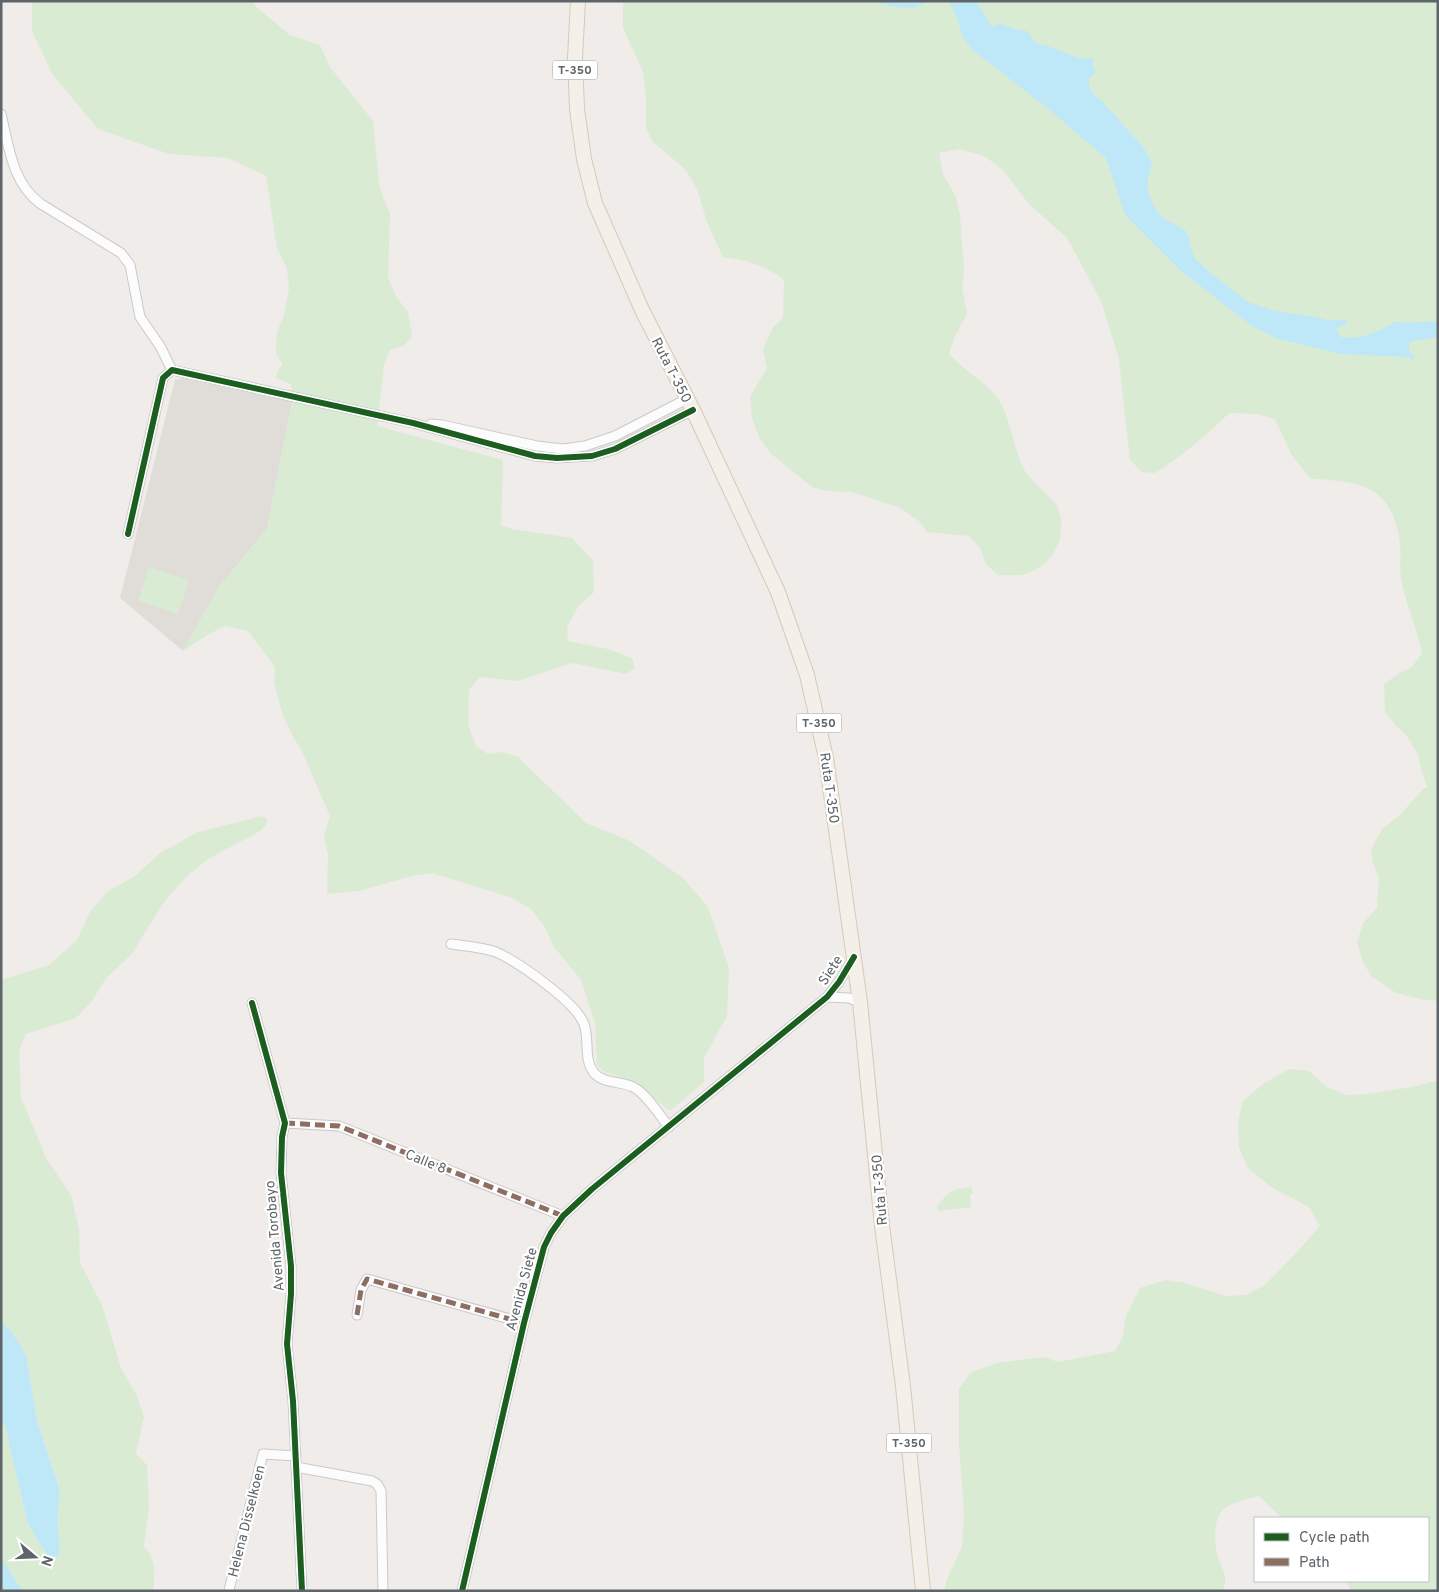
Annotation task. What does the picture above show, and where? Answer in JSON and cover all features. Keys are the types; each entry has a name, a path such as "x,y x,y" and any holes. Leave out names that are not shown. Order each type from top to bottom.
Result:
{"main road":[{"name":"Ruta T-350","path":"578,1 574,58 576,92 580,134 589,184 607,231 642,310 766,563 789,620 807,675 826,758 860,1002 882,1226 903,1386 923,1591"}],"street":[{"path":"1,114 14,167 25,189 41,204 122,254 130,265 140,317 160,346 172,370"},
{"path":"172,370 413,423 535,456 569,458 592,456 615,449 690,405"},
{"path":"128,534 163,378 172,370"},
{"path":"451,944 495,952 522,967 561,996 577,1012 584,1025 589,1063 594,1072 602,1078 637,1090 669,1127"},
{"name":"Siete","path":"827,998 854,957"},
{"name":"Siete","path":"827,998 849,998 860,1002"},
{"name":"Avenida Siete","path":"462,1591 524,1323 544,1247 551,1233 563,1216 827,998"},
{"name":"Avenida Torobayo","path":"252,1003 285,1123 282,1137 281,1173 291,1266 288,1344 296,1456 302,1591"},
{"name":"Calle 8","path":"285,1123 339,1126 563,1216"},
{"path":"357,1315 361,1290 367,1279 524,1323"},
{"name":"Helena Disselkoen","path":"230,1590 262,1454 296,1456"},
{"path":"296,1468 372,1482 379,1486 381,1494 383,1591"}],"shaded area":[{"path":"183,378 292,402 267,529 219,587 183,651 120,598 175,380"}],"green space":[{"path":"32,1 254,1 255,6 290,35 320,45 330,67 373,121 379,183 390,213 388,278 397,298 408,312 412,337 403,346 390,350 384,365 377,426 503,460 501,525 512,529 572,538 593,560 594,592 578,607 567,627 568,641 608,649 632,658 635,668 626,674 572,663 518,681 480,677 469,690 468,725 476,746 488,754 502,752 518,757 586,823 630,841 683,878 708,907 729,968 727,1016 704,1058 704,1082 670,1111 634,1083 603,1071 597,1065 595,1023 581,980 554,947 544,926 531,909 510,897 432,873 412,876 359,891 327,894 328,855 324,835 330,816 301,749 282,713 274,681 275,667 248,631 225,626 183,651 219,587 267,529 292,402 291,384 275,378 282,364 276,353 277,332 284,315 289,289 287,269 277,248 266,176 228,158 169,154 98,129 53,75 32,31"},
{"path":"623,1 1438,1 1438,1001 1396,993 1371,976 1363,962 1357,942 1363,923 1377,908 1379,878 1373,863 1371,850 1382,829 1399,816 1424,788 1428,788 1418,755 1408,737 1385,712 1384,684 1412,667 1422,653 1401,579 1399,537 1394,519 1387,505 1368,488 1341,481 1310,478 1291,454 1275,419 1257,414 1229,413 1194,445 1155,473 1142,472 1130,460 1119,359 1101,301 1067,238 1029,204 1002,169 984,156 959,149 939,153 943,174 956,197 960,216 964,270 962,286 967,314 955,336 949,354 997,397 1006,415 1017,453 1025,471 1053,500 1058,508 1061,519 1060,539 1051,557 1035,570 1022,575 998,575 986,564 980,548 969,536 927,532 919,521 898,507 852,492 827,491 812,487 770,453 759,437 752,418 750,397 767,369 763,349 773,327 783,318 784,280 770,270 755,264 723,257 707,222 697,189 685,169 652,141 646,128 646,96 643,72 623,28"},
{"path":"149,567 189,580 178,614 138,601"},
{"path":"262,816 267,819 266,825 260,831 208,859 187,876 164,902 131,955 106,978 92,1001 76,1018 26,1034 19,1050 21,1097 46,1158 71,1195 79,1229 80,1263 102,1305 121,1368 137,1396 144,1417 136,1454 147,1465 149,1508 144,1546 153,1562 154,1572 153,1591 18,1591 1,1568 1,1420 5,1426 28,1524 59,1557 57,1519 60,1489 37,1421 26,1355 13,1334 1,1320 1,980 49,965 77,940 90,912 108,891 135,876 160,853 198,832"},
{"path":"1290,1069 1309,1071 1325,1086 1346,1095 1368,1094 1438,1082 1438,1591 1351,1591 1346,1582 1429,1582 1429,1517 1281,1517 1259,1496 1242,1500 1226,1507 1218,1517 1215,1538 1218,1557 1225,1577 1223,1591 944,1591 947,1579 962,1547 964,1512 959,1444 959,1389 970,1373 997,1363 1044,1357 1058,1362 1115,1351 1123,1336 1126,1316 1140,1288 1166,1280 1185,1283 1226,1296 1246,1295 1265,1285 1320,1226 1309,1207 1271,1187 1248,1168 1239,1148 1238,1124 1242,1102 1264,1083"},
{"path":"971,1187 973,1193 970,1194 971,1207 938,1211 937,1207 948,1194 955,1190"}],"water":[{"path":"872,1 929,1 914,8 896,7"},
{"path":"946,1 976,1 992,27 999,24 1028,31 1033,40 1038,44 1078,58 1094,59 1092,64 1096,73 1089,79 1092,93 1101,100 1144,148 1152,163 1147,186 1152,203 1157,211 1166,220 1185,230 1189,236 1194,257 1207,270 1248,302 1275,311 1327,320 1346,320 1346,325 1339,327 1336,331 1341,337 1348,338 1370,334 1383,329 1395,321 1405,323 1438,322 1438,337 1409,342 1409,352 1415,356 1414,360 1406,357 1341,354 1278,339 1253,327 1181,271 1125,215 1106,158 1046,107 974,51 963,38 957,18 950,3"},
{"path":"1,1320 13,1334 26,1355 37,1421 60,1490 57,1519 59,1557 48,1556 28,1524 5,1426 1,1420"},
{"path":"1,1557 20,1587 23,1591 1,1591"}],"marked path":[{"path":"285,1123 339,1126 563,1216"},
{"path":"357,1315 361,1290 367,1279 524,1323"}],"cycle path":[{"path":"128,534 163,378 172,370 413,423 535,456 557,458 592,456 615,449 693,410"},
{"path":"462,1591 524,1323 544,1247 551,1233 563,1216 592,1189 827,997 839,982 854,957"},
{"path":"252,1003 285,1123 282,1137 281,1173 291,1266 287,1344 293,1401 302,1591"}]}
